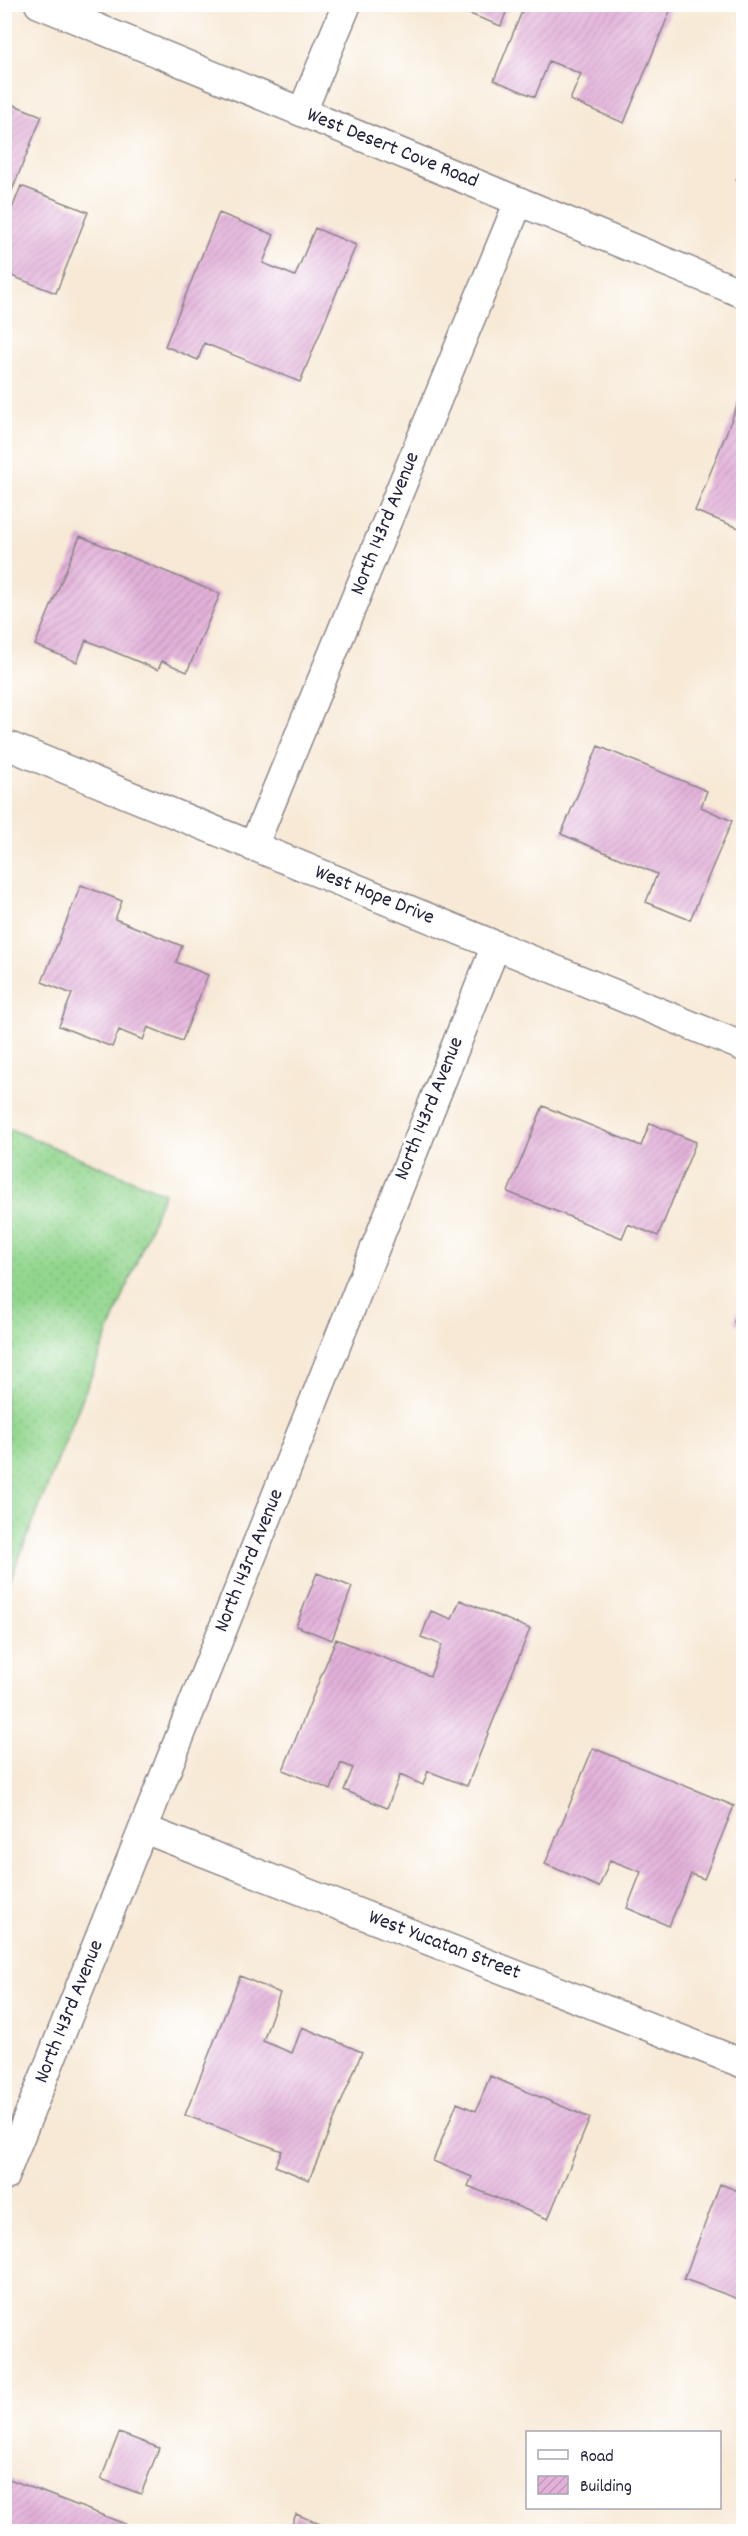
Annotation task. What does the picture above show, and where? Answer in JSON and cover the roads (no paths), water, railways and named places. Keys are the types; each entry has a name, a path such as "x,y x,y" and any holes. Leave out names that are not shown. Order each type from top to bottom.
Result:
{"street":[{"name":"West Desert Cove Road","path":"39,4 744,294"},
{"path":"302,112 347,4"},
{"name":"North 143rd Avenue","path":"253,847 519,201"},
{"name":"West Hope Drive","path":"4,744 744,1047"},
{"name":"North 143rd Avenue","path":"4,2177 496,945"},
{"name":"West Yucatan Street","path":"144,1829 744,2064"}]}
